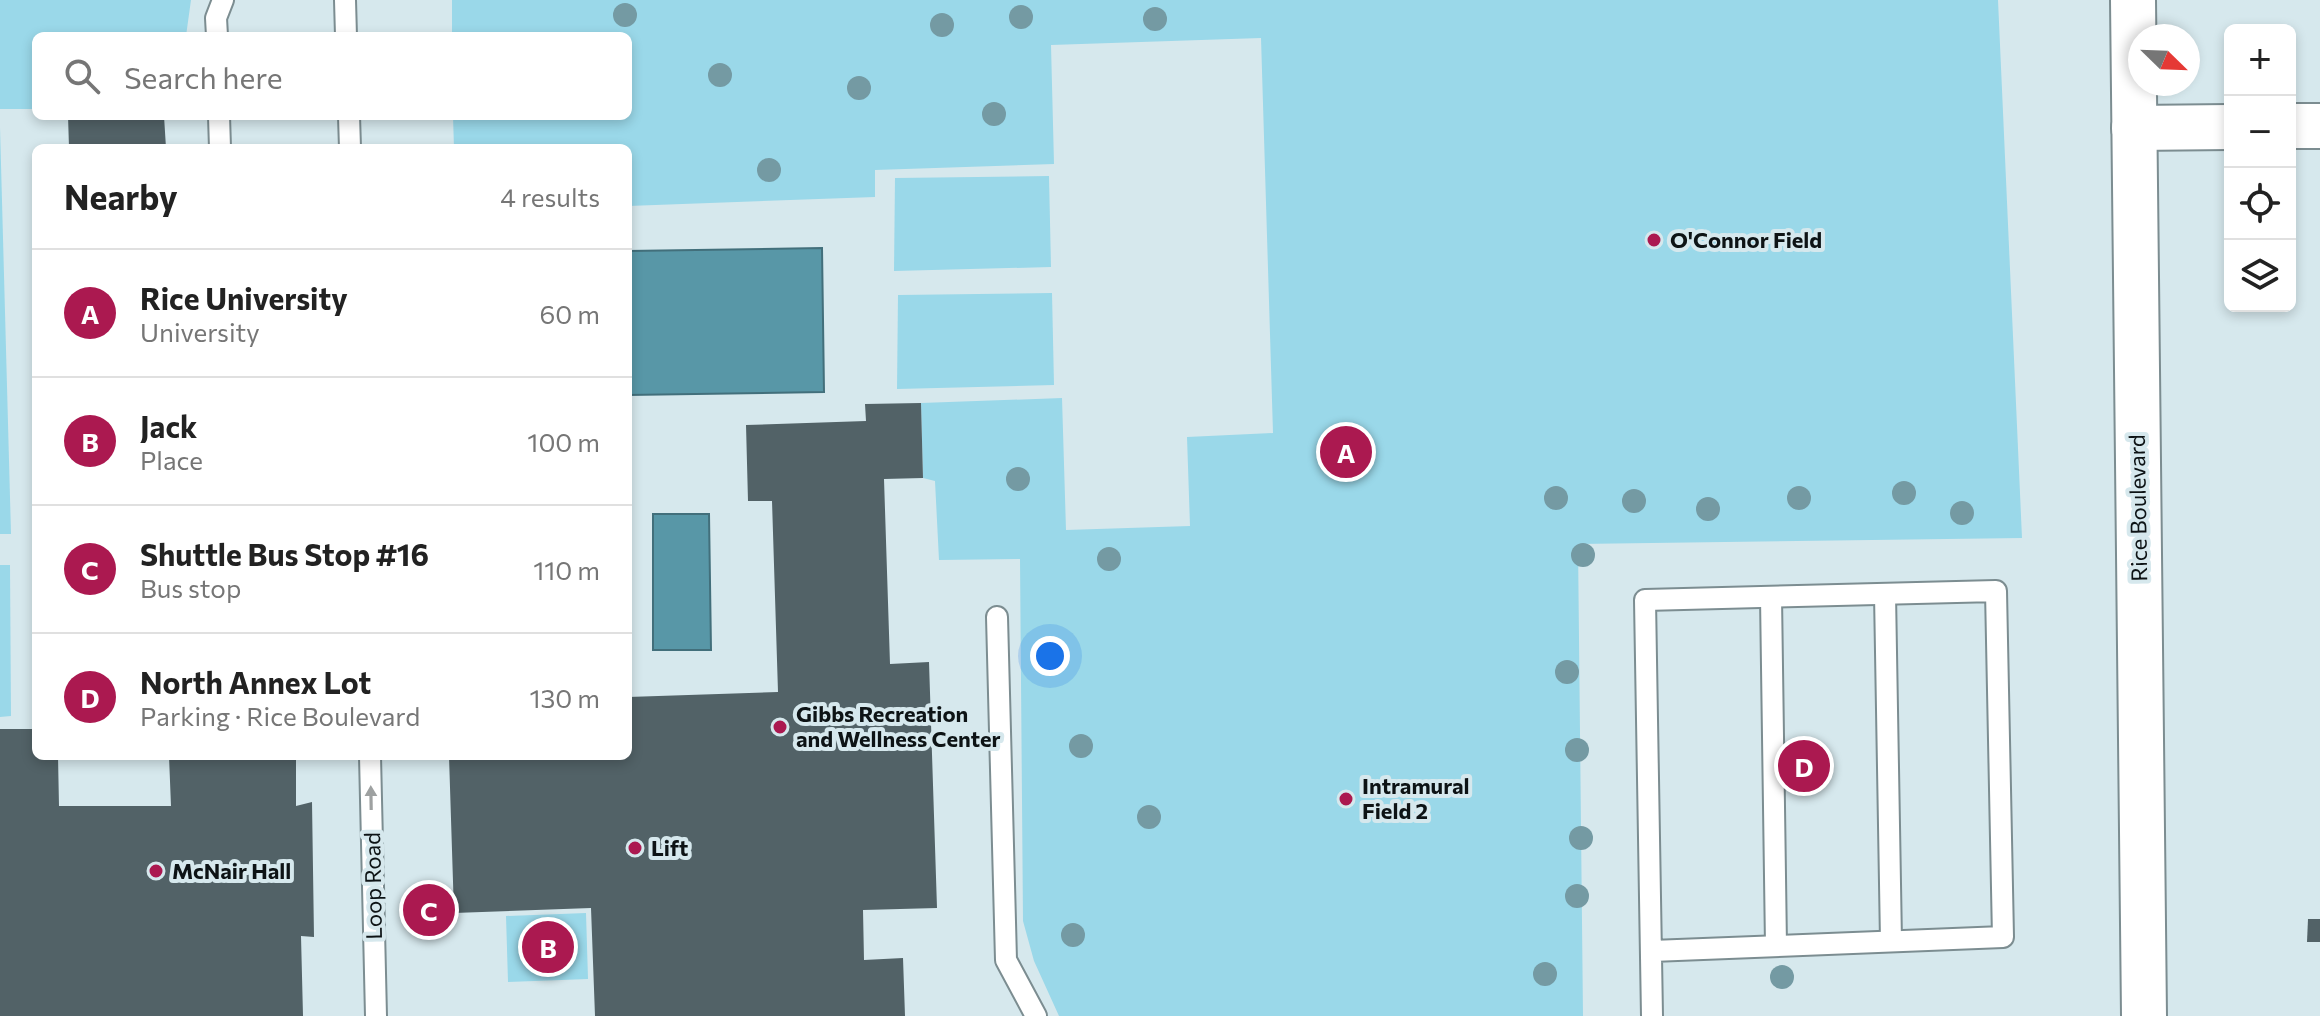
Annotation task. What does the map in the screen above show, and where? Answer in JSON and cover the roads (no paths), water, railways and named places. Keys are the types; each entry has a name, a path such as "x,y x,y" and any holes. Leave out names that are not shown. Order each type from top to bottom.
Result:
{"main road":[{"name":"Rice Boulevard","path":"2133,0 2144,1016"},
{"path":"2296,126 2320,126"},
{"path":"2134,128 2224,127"}],"lane":[{"path":"217,32 216,18 223,0"},
{"path":"345,0 346,32"},
{"path":"219,120 220,144"},
{"path":"349,120 350,144"},
{"path":"1652,951 2003,937 1996,591 1645,600 1652,1016"},
{"path":"1885,594 1891,941"},
{"path":"1771,597 1776,946"},
{"path":"997,617 1006,960 1036,1016"},
{"name":"Loop Road","path":"370,760 376,1016"}],"place":[{"name":"O'Connor Field","path":"1654,240"},
{"name":"Rice University","path":"1346,452"},
{"name":"Gibbs Recreation and Wellness Center","path":"780,727"},
{"name":"North Annex Lot","path":"1804,766"},
{"name":"Intramural Field 2","path":"1346,799"},
{"name":"Lift","path":"635,848"},
{"name":"McNair Hall","path":"156,871"},
{"name":"Shuttle Bus Stop #16","path":"429,910"},
{"name":"Jack","path":"548,947"}]}
